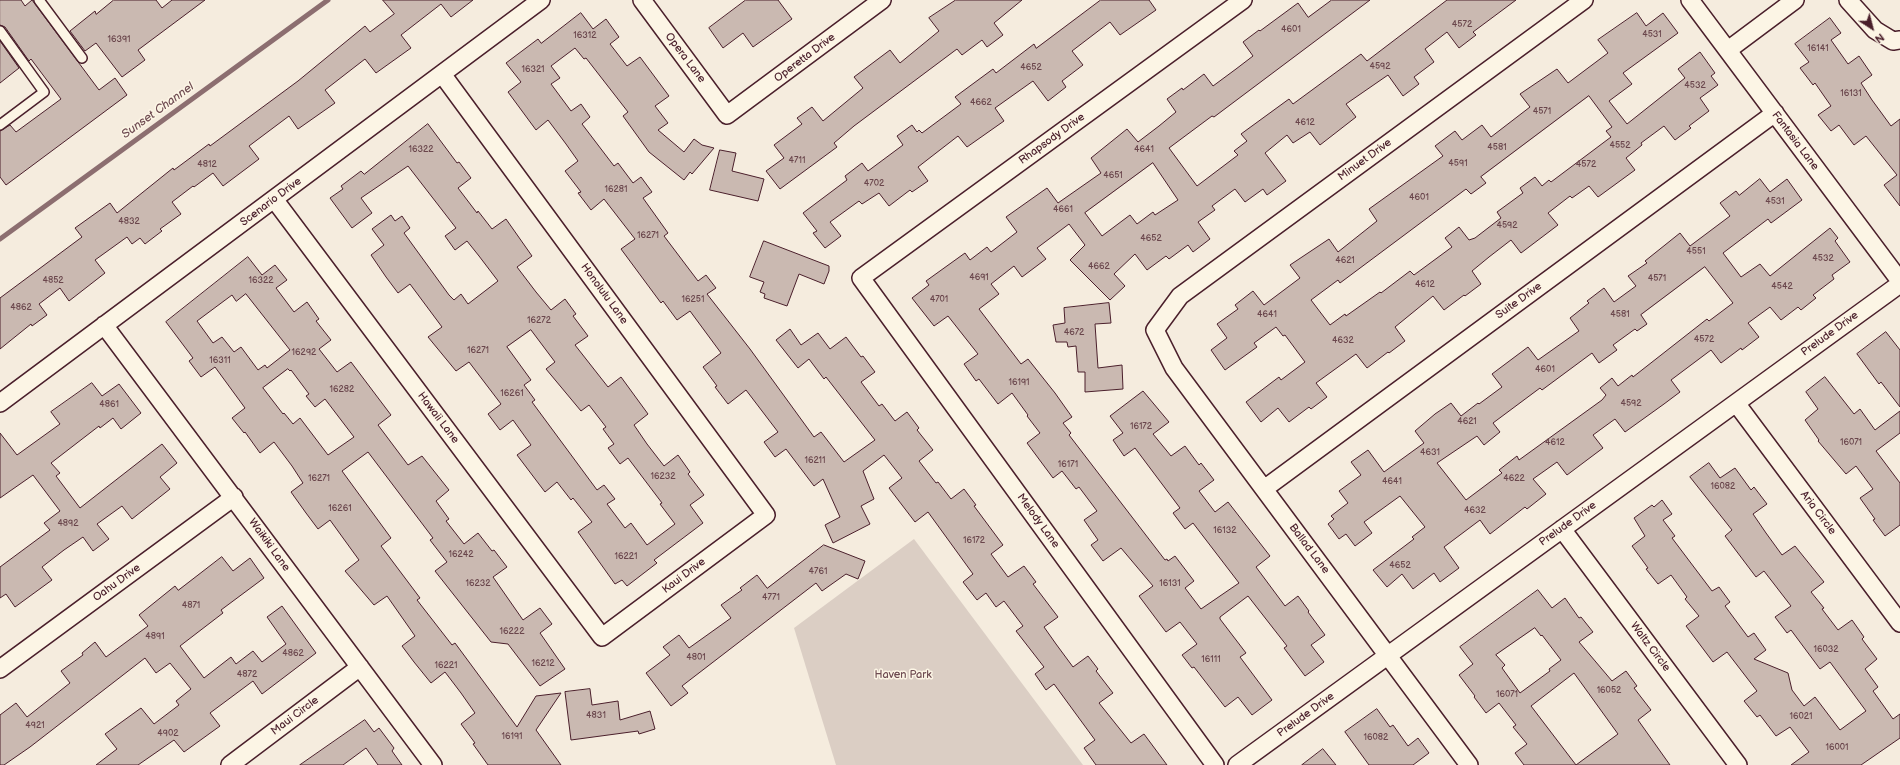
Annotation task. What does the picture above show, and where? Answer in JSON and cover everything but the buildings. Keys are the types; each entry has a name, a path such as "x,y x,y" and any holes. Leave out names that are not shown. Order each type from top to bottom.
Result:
{"street":[{"name":"Scenario Drive","path":"0,403 541,0"},
{"name":"Opera Lane","path":"642,0 727,115"},
{"name":"Operetta Drive","path":"727,115 882,0"},
{"name":"Rhapsody Drive","path":"861,278 1243,0"},
{"name":"Minuet Drive","path":"1155,330 1180,296 1584,0"},
{"name":"Fantasia Lane","path":"1690,0 1900,282"},
{"path":"1728,50 1795,0"},
{"path":"1848,1 1876,30 1896,40"},
{"name":"Honolulu Lane","path":"442,74 766,515"},
{"name":"Suite Drive","path":"1264,489 1775,113"},
{"name":"Hawaii Lane","path":"274,199 602,637"},
{"name":"Melody Lane","path":"861,278 1215,765"},
{"name":"Prelude Drive","path":"1236,765 1736,403 1900,282"},
{"name":"Waikiki Lane","path":"104,325 433,765"},
{"name":"Ballad Lane","path":"1155,330 1174,368 1469,765"},
{"name":"Aria Circle","path":"1736,403 1900,623"},
{"name":"Oahu Drive","path":"0,669 234,497"},
{"name":"Kaui Drive","path":"602,637 766,515"},
{"name":"Waltz Circle","path":"1562,529 1738,765"},
{"name":"Maui Circle","path":"230,765 360,667"}],"lane":[{"path":"39,0 82,58"},
{"path":"0,31 44,92 0,125"}],"green space":[{"name":"Haven Park","path":"914,539 1083,765 836,765 794,628"}],"waterway":[{"name":"Sunset Channel","path":"0,239 328,0"}]}
